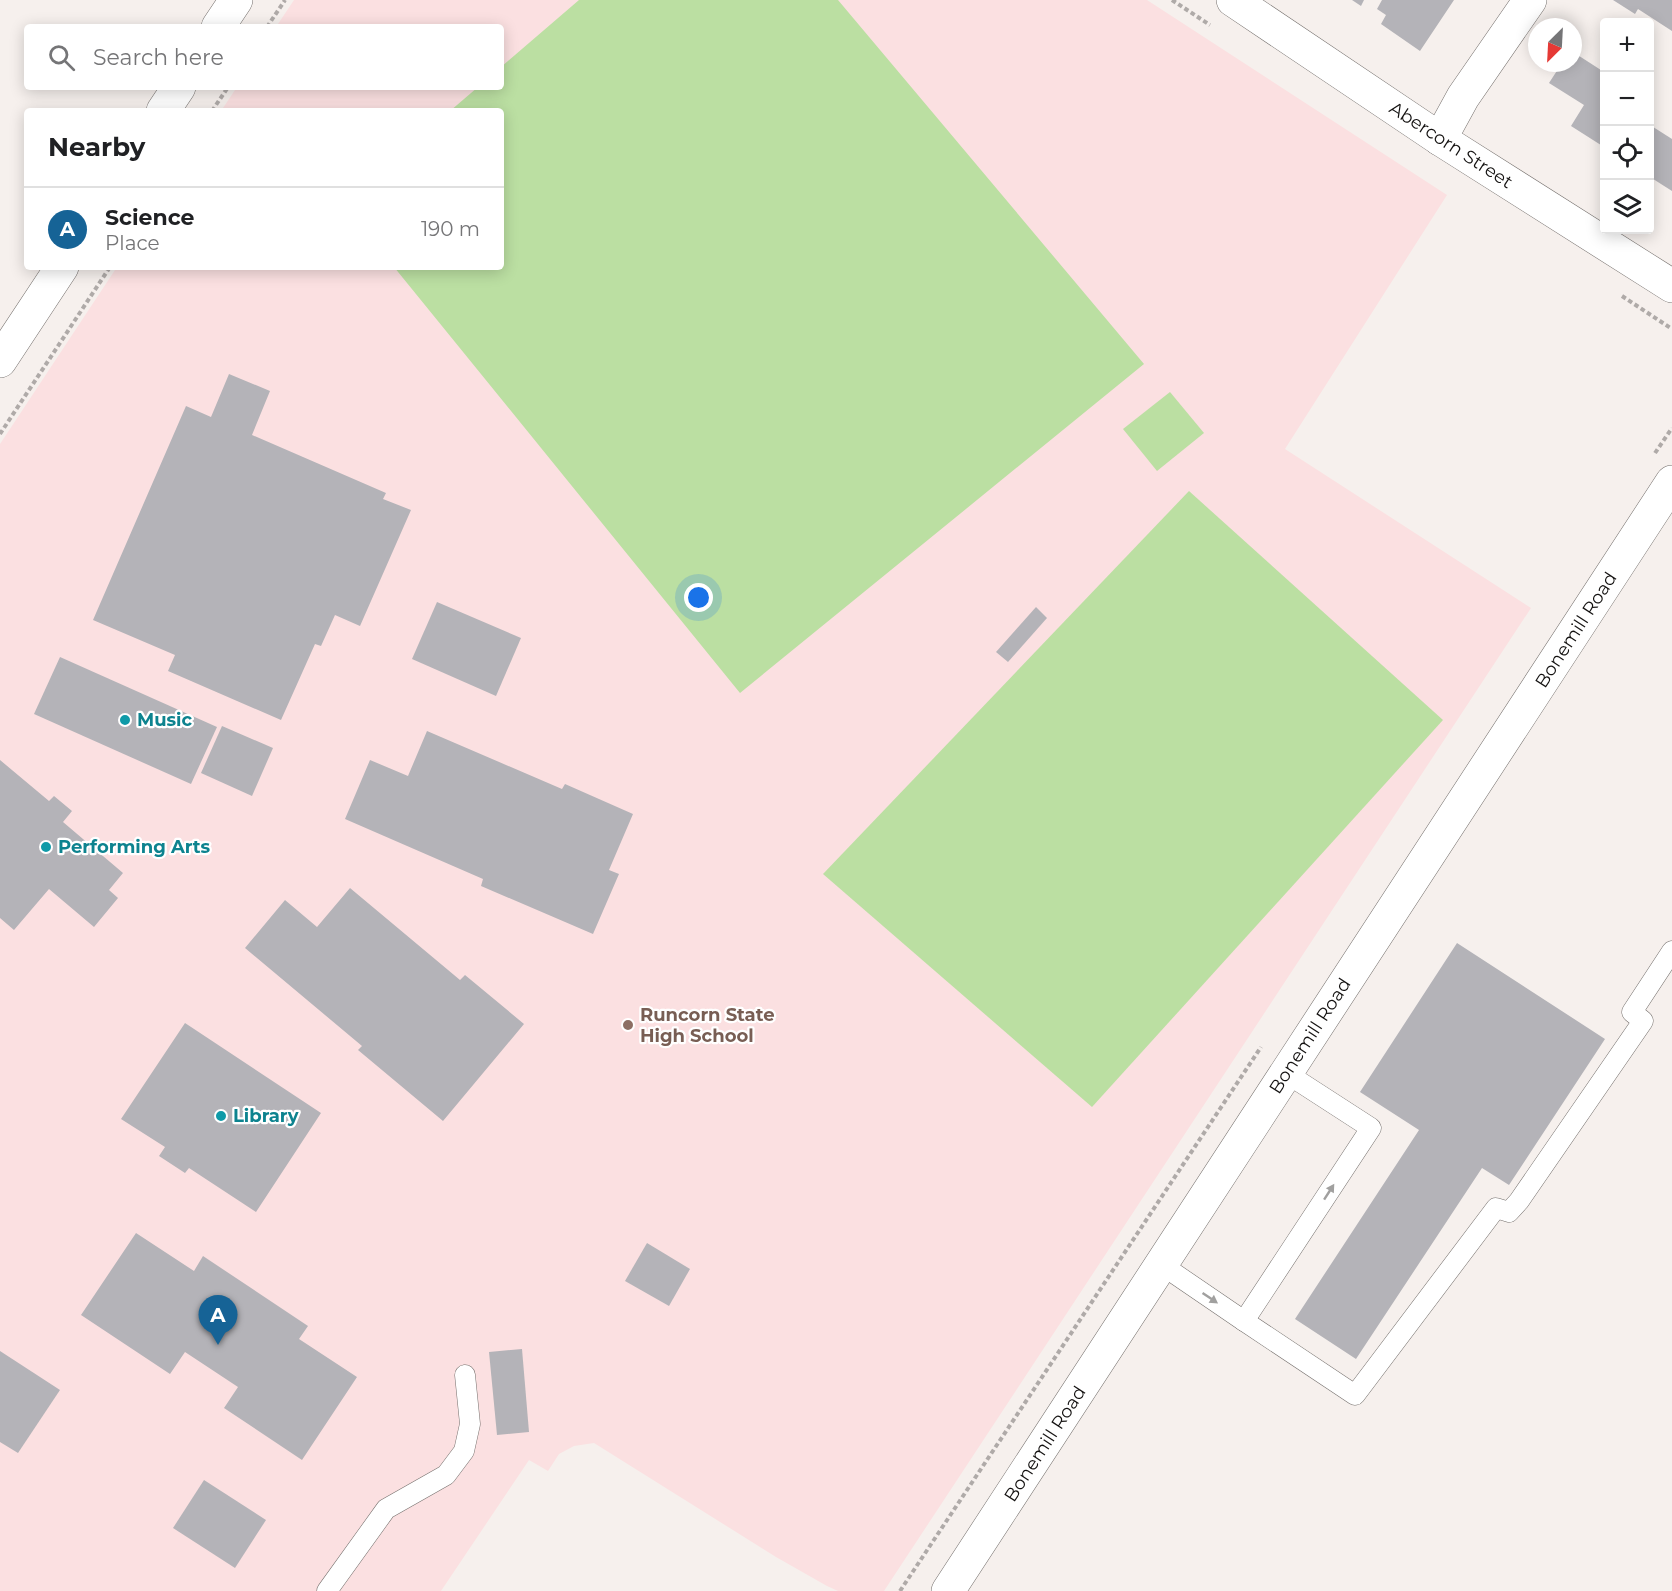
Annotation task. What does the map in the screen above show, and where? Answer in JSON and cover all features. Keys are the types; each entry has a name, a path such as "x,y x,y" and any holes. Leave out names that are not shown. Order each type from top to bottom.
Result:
{"street":[{"path":"220,24 236,0"},
{"name":"Abercorn Street","path":"1233,0 1440,139 1672,286"},
{"path":"1440,139 1463,97 1530,0"},
{"path":"165,108 177,90"},
{"path":"0,361 60,270"},
{"name":"Bonemill Road","path":"948,1591 1672,482"}],"lane":[{"path":"1162,1265 1354,1395 1496,1208 1509,1212 1519,1201 1643,1021 1632,1012 1672,951"},
{"path":"1244,1321 1371,1128 1286,1073"},
{"path":"327,1591 386,1509 446,1475 464,1451 470,1424 465,1375"}],"path":[{"path":"269,24 285,0"},
{"path":"214,108 226,90"},
{"path":"0,434 108,270"}],"shaded area":[{"name":"Runcorn State High School","path":"294,0 1147,0 1447,195 1285,449 1531,608 884,1591 838,1591 827,1586 776,1557 594,1443 574,1446 559,1454 548,1471 529,1460 441,1591 0,1591 0,444 115,270 504,270 504,108 223,108 235,90 504,90 504,24 278,24"}],"green space":[{"path":"579,0 838,0 1144,364 740,693 396,270 504,270 504,108 454,108 474,90 504,90 504,64"},
{"path":"1170,392 1204,433 1157,471 1123,429"},
{"path":"1189,491 1443,720 1092,1107 823,874"}],"building":[{"path":"1352,0 1364,0 1361,6"},
{"path":"1382,0 1454,0 1420,51 1381,24 1386,15 1377,9"},
{"path":"1613,0 1672,0 1672,31 1638,9 1635,14"},
{"path":"1582,58 1600,69 1600,144 1571,126 1584,105 1549,83 1556,72 1582,72"},
{"path":"1654,128 1672,139 1672,191 1654,180"},
{"path":"229,374 270,391 252,435 386,493 383,499 411,510 360,626 335,615 321,646 315,644 281,720 168,671 175,655 93,620 186,406 211,417"},
{"path":"437,602 521,638 496,696 412,659"},
{"path":"1036,607 1047,618 1008,662 996,652"},
{"name":"Music","path":"60,657 217,727 191,784 34,714"},
{"path":"222,726 273,748 252,796 201,773"},
{"path":"427,731 562,789 565,784 633,814 609,870 619,874 593,934 481,886 483,879 345,819 370,760 408,776"},
{"name":"Performing Arts","path":"0,760 49,801 54,796 72,811 63,822 123,873 109,890 118,898 94,927 49,889 14,930 0,918"},
{"path":"350,888 460,980 465,975 524,1024 443,1121 358,1050 362,1046 245,948 285,900 317,927"},
{"path":"1457,943 1605,1039 1509,1185 1482,1168 1356,1359 1295,1319 1419,1130 1360,1092"},
{"name":"Library","path":"185,1023 321,1113 256,1212 189,1168 185,1173 159,1156 165,1147 121,1119"},
{"path":"136,1233 194,1271 203,1256 308,1326 299,1339 357,1377 302,1460 224,1408 238,1387 185,1352 170,1374 81,1315"},
{"path":"647,1243 690,1269 669,1306 625,1281"},
{"path":"522,1349 529,1432 497,1435 489,1352"},
{"path":"0,1351 60,1390 18,1453 0,1442"},
{"path":"204,1480 266,1520 235,1568 173,1528"}],"place":[{"name":"Music","path":"125,720"},
{"name":"Performing Arts","path":"46,847"},
{"name":"Runcorn State High School","path":"628,1025"},
{"name":"Library","path":"221,1116"},
{"name":"Science","path":"218,1345"}]}
